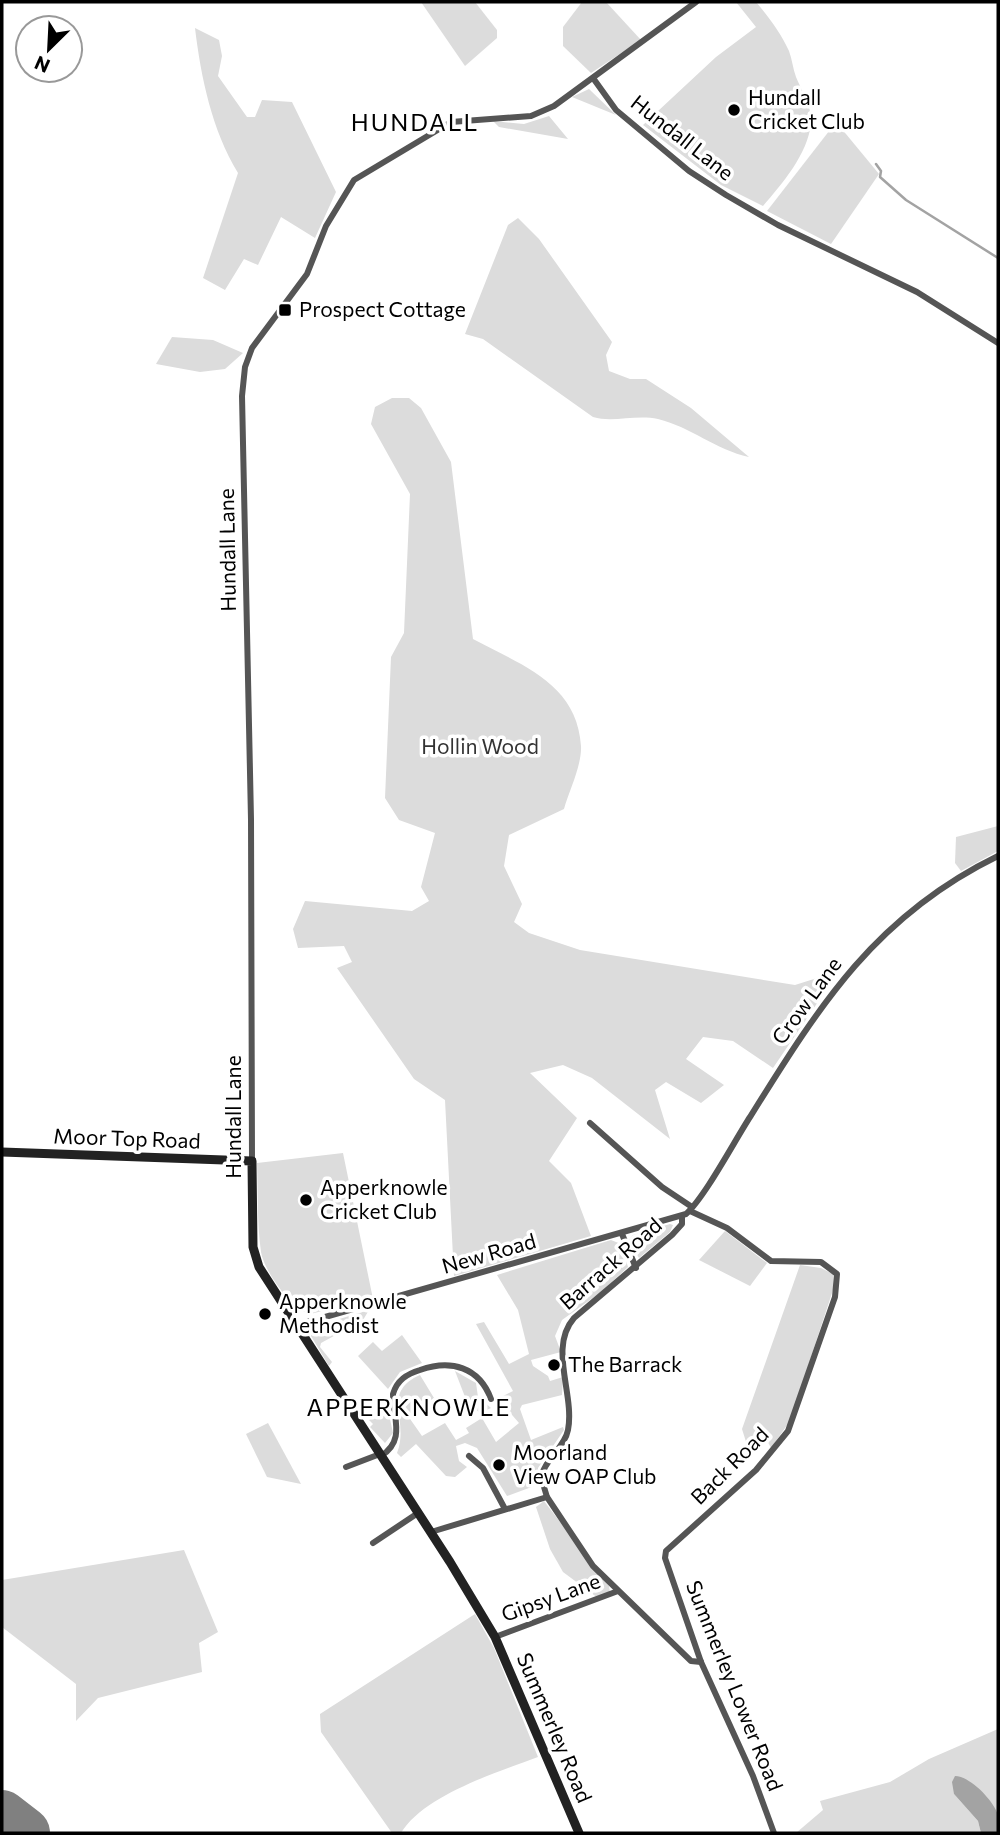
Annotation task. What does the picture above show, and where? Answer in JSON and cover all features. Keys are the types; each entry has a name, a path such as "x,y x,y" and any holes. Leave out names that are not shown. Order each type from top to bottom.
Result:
{"street":[{"path":"593,78 696,2"},
{"name":"Hundall Lane","path":"495,1637 254,1256 251,819 243,396 249,354 307,274 326,226 354,180 451,122 531,116 554,106 593,78 616,110 689,171 778,225 917,292 998,343"},
{"name":"Crow Lane","path":"691,1209 843,976 890,929 946,883 998,856"},
{"path":"590,1123 691,1209"},
{"name":"Moor Top Road","path":"2,1152 252,1161"},
{"name":"New Road","path":"297,1325 682,1217 691,1209"},
{"name":"Back Road","path":"666,1551 756,1470 788,1431 835,1297 837,1274 821,1262 805,1259 772,1261 727,1228 691,1209"},
{"name":"Barrack Road","path":"547,1497 541,1484 542,1470 568,1431 564,1332 573,1318 672,1236 682,1224 682,1217"},
{"path":"622,1234 636,1268"},
{"path":"346,1468 391,1449 397,1439 393,1394 406,1376 434,1365 460,1366 479,1378 490,1396 481,1396"},
{"path":"469,1456 483,1468 505,1509"},
{"path":"431,1532 547,1497 593,1566 691,1661 701,1662"},
{"path":"373,1543 418,1513"},
{"name":"Summerley Lower Road","path":"666,1551 665,1558 701,1662 753,1776 774,1833"},
{"name":"Gipsy Lane","path":"495,1637 618,1591"},
{"name":"Summerley Road","path":"495,1637 579,1833"}],"green space":[{"path":"421,2 475,2 497,30 497,38 465,66"},
{"path":"582,2 606,2 641,40 591,73 563,46 563,27"},
{"name":"Hundall Cricket Club","path":"736,2 756,2 778,31 789,51 811,117 809,135 800,157 763,206 721,185 643,125 716,57 756,27"},
{"path":"195,28 219,40 222,56 218,76 247,117 255,117 262,100 292,102 336,192 315,238 281,217 258,265 244,259 225,290 203,278 238,173 221,139 209,103"},
{"path":"589,89 616,115 572,97"},
{"path":"549,116 568,139 499,127 493,121 524,124"},
{"path":"833,126 841,128 879,174 831,244 767,211"},
{"path":"518,218 539,239 612,342 606,355 609,371 630,379 646,379 691,408 749,457 658,419 593,417 483,339 465,334 508,225"},
{"path":"172,337 213,340 243,353 225,369 200,372 156,364"},
{"name":"Hollin Wood","path":"392,398 409,398 421,408 451,462 473,639 544,679 558,691 569,706 577,724 581,753 564,809 509,835 504,866 522,904 514,922 529,933 580,950 795,985 839,971 773,1068 733,1041 703,1037 686,1059 724,1085 701,1103 666,1082 655,1090 670,1139 592,1078 563,1065 530,1073 577,1118 549,1161 571,1183 591,1236 454,1276 445,1100 414,1079 337,968 352,962 344,946 298,948 293,929 305,901 412,911 429,901 421,887 435,833 399,820 385,798 391,657 404,633 410,494 371,424 375,407"},
{"path":"998,826 998,851 961,871 955,863 956,837"},
{"name":"Apperknowle Cricket Club","path":"343,1153 373,1299 310,1314 287,1298 263,1260 259,1230 257,1163"},
{"path":"673,1225 670,1232 639,1258 629,1240 633,1235"},
{"path":"725,1231 767,1263 750,1286 699,1260"},
{"path":"611,1240 621,1244 628,1267 601,1292 562,1320 555,1336 561,1352 531,1360 533,1366 548,1376 550,1381 563,1377 562,1395 522,1405 520,1409 531,1440 563,1427 564,1430 538,1468 537,1485 507,1496 477,1448 465,1443 456,1446 459,1461 467,1467 455,1477 446,1476 416,1444 401,1457 397,1453 400,1441 398,1408 401,1390 420,1375 434,1398 408,1416 422,1436 445,1423 456,1440 469,1433 466,1428 482,1418 496,1442 519,1423 500,1401 499,1398 513,1391 476,1324 484,1322 509,1364 529,1354 518,1310 497,1275"},
{"path":"800,1265 821,1268 833,1274 833,1290 790,1421 771,1448 761,1429 747,1445 742,1429"},
{"path":"369,1310 363,1320 321,1343 320,1347 332,1362 329,1366 311,1336 313,1327"},
{"path":"402,1335 422,1363 400,1372 388,1389 358,1356 373,1342 382,1351"},
{"path":"455,1371 476,1383 478,1397 491,1408 480,1413 467,1402"},
{"path":"387,1405 393,1433 385,1443 370,1427 373,1424 369,1420"},
{"path":"268,1423 301,1484 267,1477 246,1434"},
{"path":"544,1501 609,1586 610,1592 598,1598 563,1572 550,1549 536,1507"},
{"path":"184,1550 218,1632 199,1643 202,1672 98,1698 76,1721 76,1684 2,1627 2,1580"},
{"path":"475,1614 494,1648 538,1757 463,1786 426,1807 401,1833 392,1833 321,1732 320,1714"},
{"path":"998,1729 998,1815 991,1804 954,1794 978,1821 981,1833 796,1833 823,1810 820,1801 890,1782 929,1759"}],"shaded area":[{"path":"955,1776 967,1780 981,1790 992,1803 999,1817 998,1833 981,1833 978,1821 954,1794 952,1782"}],"waterway":[{"path":"876,164 881,171 880,177 906,200 998,258"}],"runway":[{"path":"2,1816 24,1833"}],"place":[{"name":"Hundall Cricket Club","path":"734,110"},
{"name":"Prospect Cottage","path":"285,310"},
{"name":"Apperknowle Cricket Club","path":"306,1200"},
{"name":"Apperknowle Methodist","path":"265,1314"},
{"name":"The Barrack","path":"554,1365"},
{"name":"Moorland View OAP Club","path":"499,1465"}],"district":[{"name":"HUNDALL","path":"415,123"},
{"name":"APPERKNOWLE","path":"409,1408"}]}
